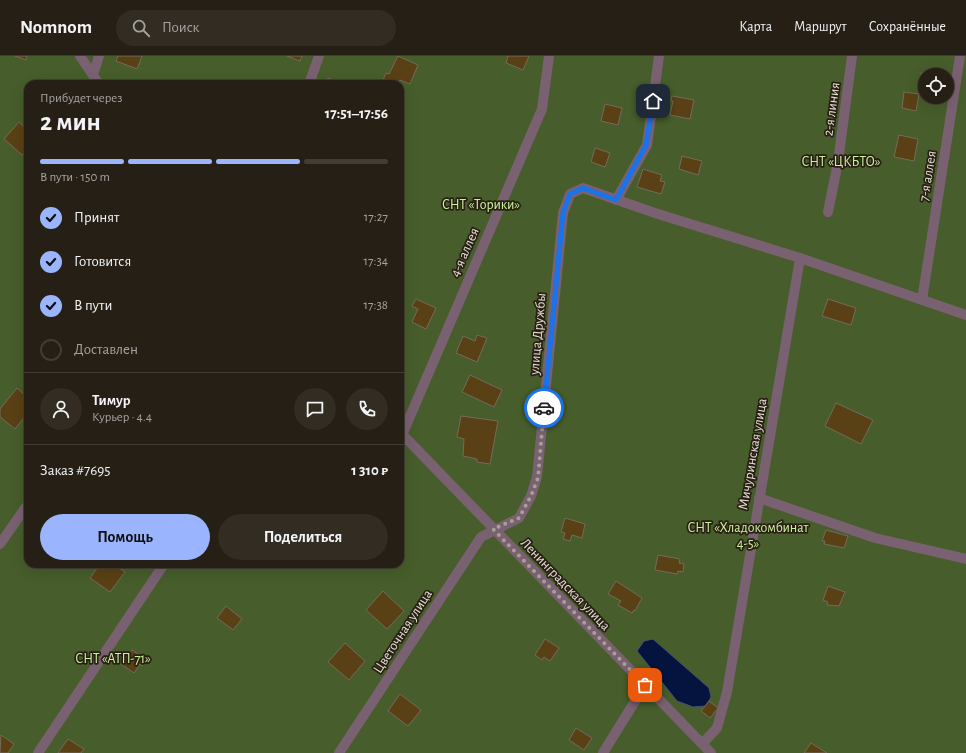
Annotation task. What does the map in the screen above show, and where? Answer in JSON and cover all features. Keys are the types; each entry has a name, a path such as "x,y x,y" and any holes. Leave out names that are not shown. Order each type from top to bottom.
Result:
{"street":[{"path":"80,56 96,80"},
{"path":"93,75 99,56"},
{"path":"310,80 319,56"},
{"name":"4-я аллея","path":"404,426 542,109 549,56"},
{"path":"659,56 646,145 616,200 800,258 966,315"},
{"name":"2-я линия","path":"828,212 838,162 852,56"},
{"name":"7-я аллея","path":"922,300 960,56"},
{"name":"улица Дружбы","path":"493,529 519,518 531,496 538,478 563,213 570,194 583,188 616,200"},
{"name":"Мичуринская улица","path":"702,744 717,728 727,692 800,258"},
{"name":"Ленинградская улица","path":"404,436 711,753"},
{"path":"759,498 875,538 966,559"},
{"path":"0,544 24,510"},
{"name":"Цветочная улица","path":"339,753 481,537 493,529"},
{"path":"38,753 161,568"},
{"path":"603,753 645,685"}],"green space":[{"path":"0,56 966,56 966,753 0,753"}],"water":[{"path":"653,639 709,688 711,697 706,706 693,707 677,701 637,651 644,641"}],"building":[{"path":"15,56 27,56 26,60"},
{"path":"118,56 142,56 137,69 116,61"},
{"path":"287,56 302,56 300,61"},
{"path":"398,56 418,65 410,84 404,82 404,80 383,80 386,73 389,74"},
{"path":"508,56 529,56 523,70 506,63"},
{"path":"904,92 918,94 916,111 902,108"},
{"path":"672,96 694,100 690,119 670,115 673,101 671,100"},
{"path":"605,104 622,108 618,125 601,121"},
{"path":"19,122 24,127 24,153 22,155 4,139"},
{"path":"899,135 918,139 914,161 894,157"},
{"path":"595,148 610,153 605,167 591,162"},
{"path":"682,156 702,161 698,175 679,169"},
{"path":"643,169 662,175 660,181 665,182 661,194 637,187"},
{"path":"416,299 436,308 426,329 412,322 418,309 412,306"},
{"path":"828,299 856,308 851,325 822,316"},
{"path":"477,335 487,338 477,362 456,353 463,336 475,341"},
{"path":"470,375 502,390 494,407 462,392"},
{"path":"17,388 24,394 24,418 15,429 0,417 0,409"},
{"path":"836,403 873,420 861,444 825,426"},
{"path":"461,416 498,421 490,464 477,462 477,459 463,456 464,439 457,437"},
{"path":"565,518 585,524 582,538 572,535 570,541 563,539 565,533 561,532"},
{"path":"826,530 848,536 844,548 824,544 825,541 822,541"},
{"path":"658,555 680,559 679,563 684,564 683,572 678,571 677,574 655,570"},
{"path":"97,568 120,568 125,572 110,592 90,578"},
{"path":"616,581 642,598 635,611 634,610 632,613 618,605 621,601 608,594"},
{"path":"828,586 845,592 839,606 827,605 828,602 823,600"},
{"path":"383,591 404,611 387,629 366,610"},
{"path":"226,606 242,619 233,630 217,618"},
{"path":"545,639 559,648 550,661 544,657 542,660 535,655"},
{"path":"345,643 365,661 349,680 328,662"},
{"path":"132,650 146,660 142,666 140,664 134,673 121,664"},
{"path":"400,694 421,710 408,726 388,711"},
{"path":"709,701 718,708 710,718 701,711"},
{"path":"576,728 592,738 584,750 569,740"},
{"path":"1,735 14,744 8,753 0,753"},
{"path":"68,739 84,749 81,753 58,753"},
{"path":"811,743 827,753 804,753"}],"way so far":[{"path":"544,408 538,478 531,496 519,518 493,529 645,685"}],"route":[{"path":"544,408 563,213 570,194 583,188 616,200 646,145 653,101"}],"park label":[{"name":"СНТ «ЦКБТО»","path":"841,161"},
{"name":"СНТ «Торики»","path":"481,204"},
{"name":"СНТ «Хладокомбинат 4-5»","path":"748,536"},
{"name":"СНТ «АТП-71»","path":"113,658"}]}
